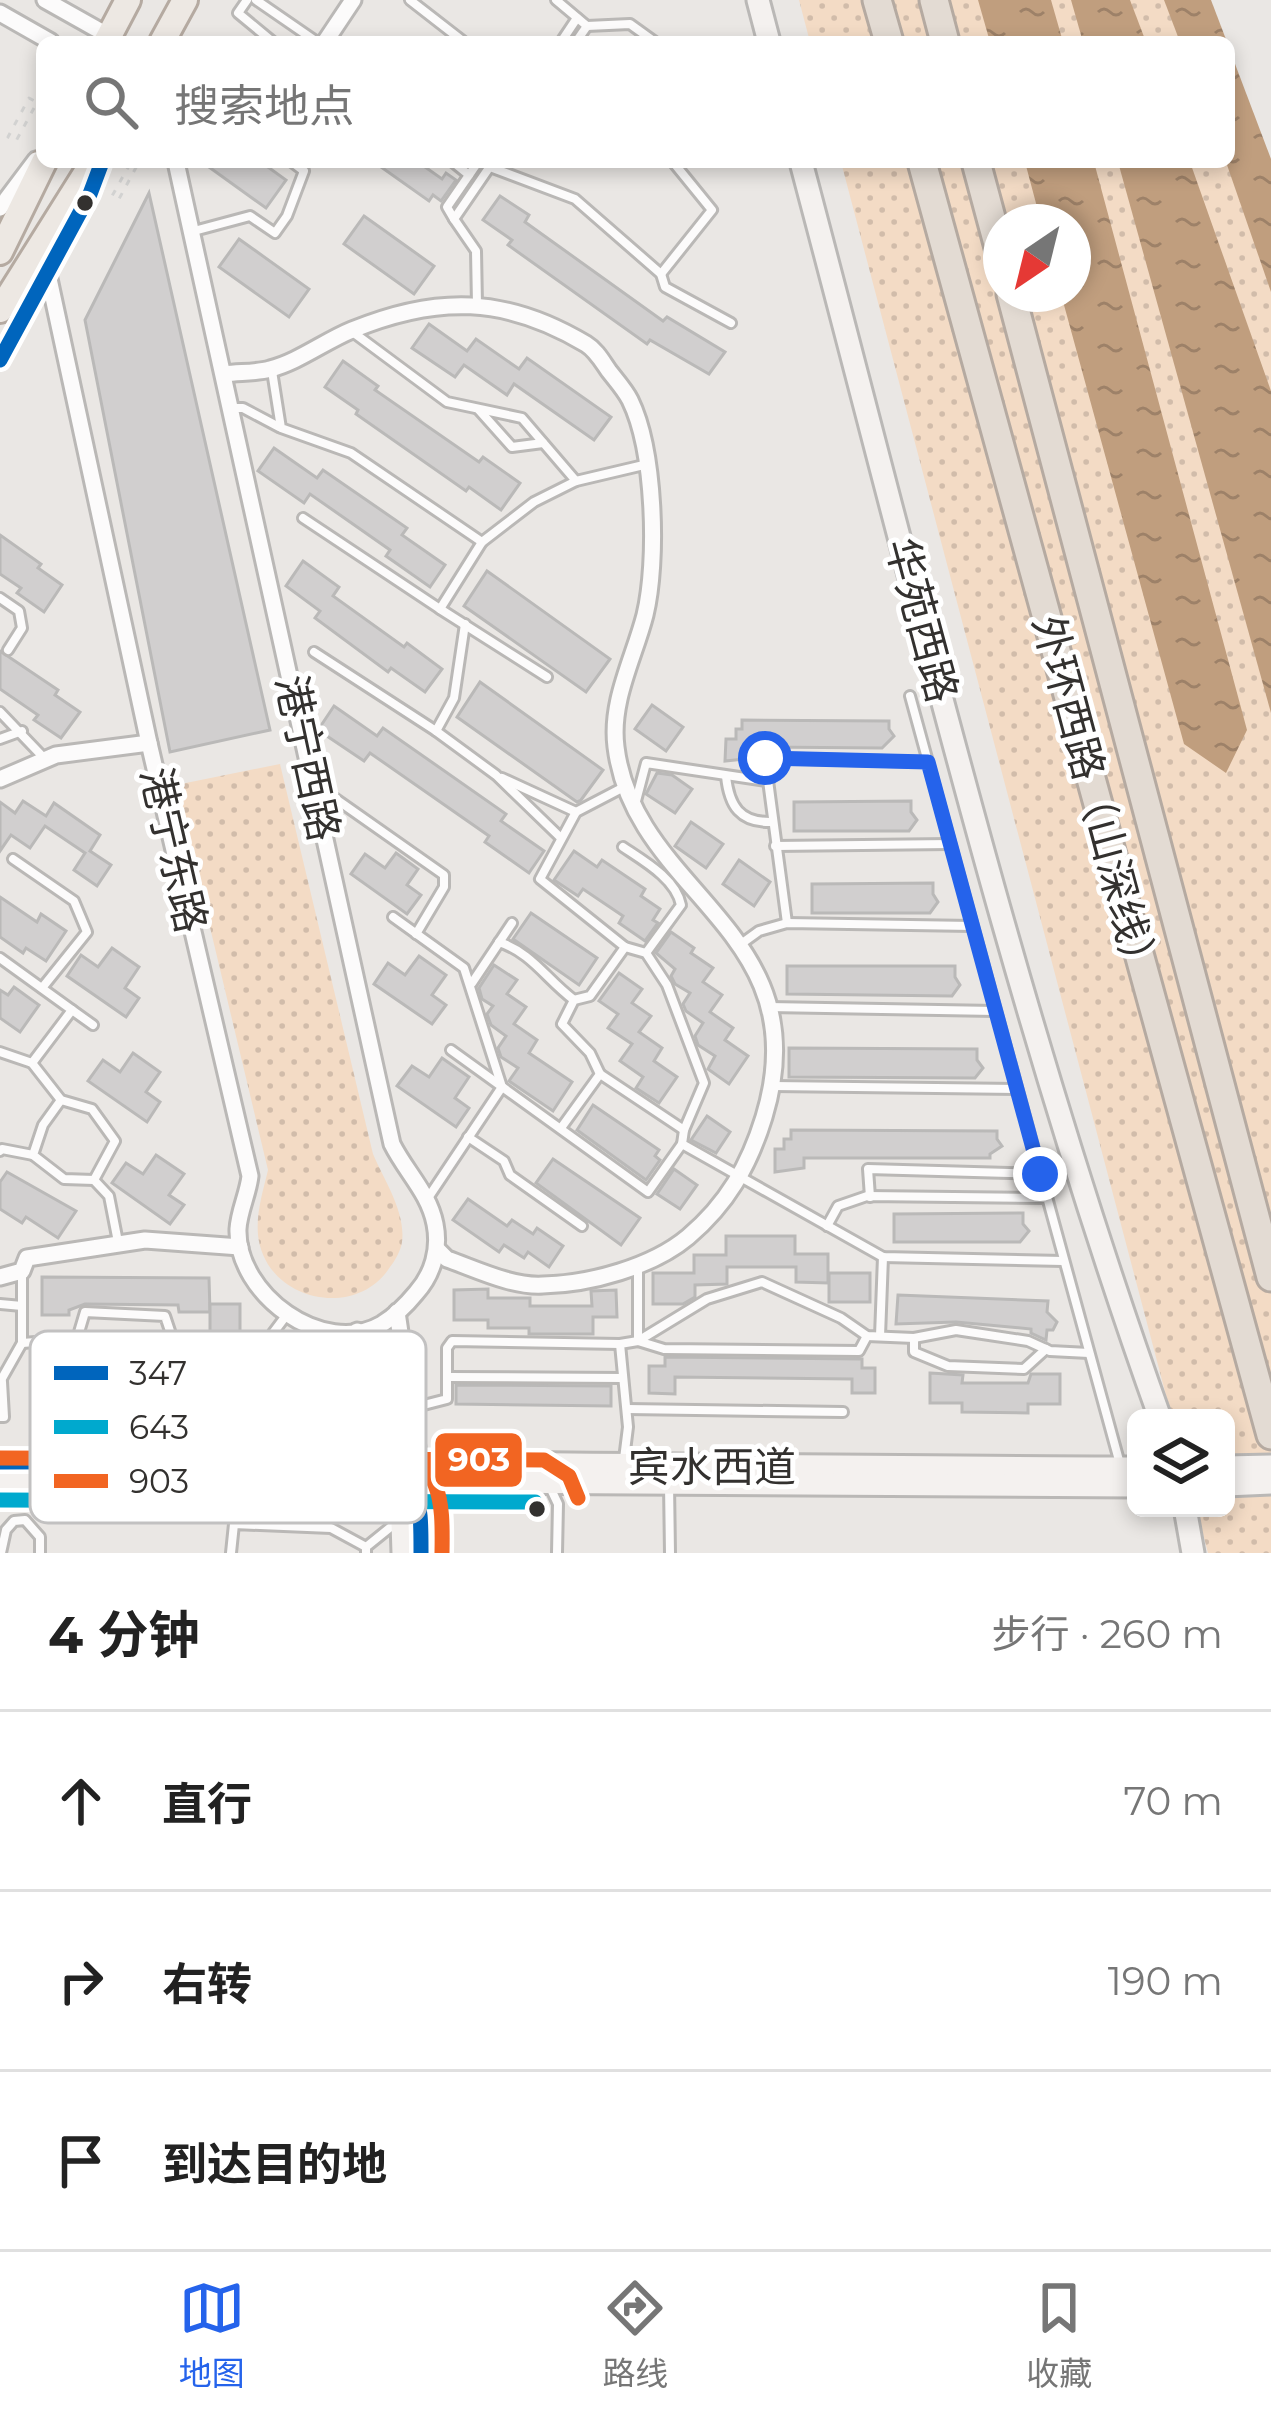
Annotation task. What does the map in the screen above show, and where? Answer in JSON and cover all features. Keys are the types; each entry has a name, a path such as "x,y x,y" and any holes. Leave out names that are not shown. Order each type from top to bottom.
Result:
{"highway":[{"path":"878,0 887,36"},
{"path":"934,0 943,36"},
{"name":"外环西路（山深线）","path":"924,168 1271,1435"},
{"path":"978,168 987,204"},
{"name":"外环西路（山深线）","path":"1016,312 1271,1277"}],"main road":[{"path":"109,36 128,0"},
{"path":"165,36 185,0"},
{"path":"758,0 767,36"},
{"path":"4,245 41,168"},
{"path":"0,310 89,168"},
{"name":"华苑西路","path":"803,168 1006,933 1095,1238 1157,1409"},
{"name":"宾水西道","path":"0,1462 30,1463"},
{"path":"1235,1467 1271,1466"},
{"name":"宾水西道","path":"426,1471 622,1467 1127,1474"},
{"name":"宾水西道","path":"426,1473 669,1483 1127,1474"},
{"name":"宾水西道","path":"0,1478 30,1477"},
{"path":"1235,1485 1271,1484"},
{"path":"1187,1517 1193,1553"},
{"path":"403,1553 407,1523"},
{"path":"411,1523 421,1553"}],"street":[{"path":"45,0 102,36"},
{"path":"326,36 353,0"},
{"path":"0,13 40,36"},
{"path":"0,208 36,160"},
{"path":"0,360 99,168"},
{"name":"港宁西路","path":"177,168 392,1144 428,1199 437,1249"},
{"name":"港宁东路","path":"48,274 148,743 250,1176 238,1228 240,1246"},
{"path":"0,1277 22,1271 27,1258 145,1240 240,1246 246,1271 263,1294 288,1313 312,1327 357,1331 380,1325 398,1312 423,1286 437,1249 447,1259 540,1286 638,1265 677,1246 716,1214 740,1178 773,1086 776,1042 768,1007 741,944 683,877 634,808 615,745 620,690 646,611 650,464 630,400 591,346 526,314 447,303 351,331 272,369 225,374"},
{"path":"0,779 45,759 148,743"},
{"path":"398,1312 401,1331"}],"lane":[{"path":"247,0 238,13 266,36"},
{"path":"256,0 312,36"},
{"path":"410,0 456,36"},
{"path":"556,0 587,26 630,24 647,36"},
{"path":"565,36 578,18"},
{"path":"580,36 587,26"},
{"path":"193,231 250,215 275,233 287,216 304,171 300,168"},
{"path":"460,168 469,175"},
{"path":"474,168 447,207 476,251 477,305"},
{"path":"454,219 490,168"},
{"path":"499,168 574,199 662,274 665,287 731,322"},
{"path":"662,274 712,210 678,168"},
{"path":"351,331 447,402 522,418 576,481"},
{"path":"272,369 281,428"},
{"path":"233,408 351,453 482,542"},
{"path":"478,409 512,447 545,443"},
{"path":"440,609 482,542 535,502 576,481 650,464"},
{"path":"303,518 547,677"},
{"path":"0,598 19,611 22,628 8,650"},
{"path":"436,730 454,698 465,625"},
{"path":"314,652 436,730 496,775 560,836"},
{"path":"910,696 1089,1353 1127,1462"},
{"path":"0,712 45,759"},
{"path":"0,739 22,731"},
{"path":"787,923 765,758 928,762"},
{"path":"634,808 646,764 766,781"},
{"path":"496,775 576,812"},
{"path":"726,776 728,800 740,815 756,823 772,822"},
{"path":"451,1050 648,1192 682,1144 704,1083 667,985 646,953 626,947 540,879 576,812 626,786"},
{"path":"333,797 444,874 444,887 416,934"},
{"path":"775,846 950,844"},
{"path":"622,847 656,869 681,897 681,905 646,953"},
{"path":"13,859 74,901 87,932 42,988"},
{"path":"393,917 464,968 502,1087"},
{"path":"471,985 512,923"},
{"path":"741,944 759,931 787,923 972,926"},
{"path":"499,942 534,959 544,978 574,1000"},
{"path":"626,947 590,996 574,1000 562,1024 590,1053 599,1074 684,1130"},
{"path":"0,958 93,1025"},
{"path":"768,1007 995,1012"},
{"path":"32,1063 71,1010"},
{"path":"0,1052 32,1063 61,1100 92,1109 115,1141 94,1180"},
{"path":"562,1128 599,1074"},
{"path":"773,1086 1016,1089"},
{"path":"428,1199 502,1087"},
{"path":"33,1155 43,1125 61,1100"},
{"path":"468,1137 504,1161 510,1175 582,1226"},
{"path":"682,1144 883,1257 1064,1261"},
{"path":"1,1149 33,1155 64,1179 94,1180 109,1196 118,1244"},
{"path":"870,1196 868,1169 1040,1174"},
{"path":"827,1226 838,1206 870,1196 1046,1198"},
{"path":"880,1336 883,1257"},
{"path":"638,1265 638,1341"},
{"path":"0,1418 4,1418 1,1382 22,1343 22,1271"},
{"path":"426,1405 447,1400 447,1348 452,1341 638,1341 707,1299 762,1282 841,1318 867,1336 914,1338 956,1330 1089,1353"},
{"path":"0,1304 22,1306"},
{"path":"79,1331 85,1312 165,1316 170,1331"},
{"path":"274,1331 288,1313"},
{"path":"638,1341 664,1348 859,1351 867,1336"},
{"path":"914,1338 914,1352 948,1366 1024,1369 1046,1349"},
{"path":"22,1343 30,1342"},
{"path":"620,1344 627,1409 622,1467"},
{"path":"447,1377 623,1378"},
{"path":"627,1409 843,1412"},
{"path":"542,1481 557,1498 557,1553"},
{"path":"669,1483 670,1553"},
{"path":"1,1553 5,1530 14,1521 25,1520 40,1537 40,1553"},
{"path":"231,1553 234,1524 331,1528 366,1550 397,1523"}],"path":[{"path":"34,108 16,141 8,137 29,98 36,102"},
{"path":"128,168 112,196 119,199 137,168"}],"shaded area":[{"path":"799,0 1198,0 1212,36 808,36"},
{"path":"1235,166 1271,188 1271,1553 1208,1553 1198,1517 1235,1517 1235,1409 1170,1409 843,168"},
{"path":"280,764 373,1154 402,1231 398,1255 375,1284 335,1298 294,1288 264,1258 258,1227 268,1170 176,785"}],"water":[{"path":"978,0 1051,0 1061,36 988,36"},
{"path":"1071,0 1130,0 1144,36 1081,36"},
{"path":"1164,0 1211,0 1225,36 1178,36"},
{"path":"1235,64 1271,159 1271,292 1228,168 1235,168"},
{"path":"1027,168 1096,168 1247,730 1226,773 1184,744 1066,312 1091,312 1091,204 1036,204"},
{"path":"1120,168 1192,168 1271,391 1271,713"}],"building":[{"path":"210,168 269,168 286,180 266,208"},
{"path":"382,168 426,168 442,179 446,173 456,180 441,201 433,195 429,201"},
{"path":"149,193 270,730 170,752 85,320"},
{"path":"500,196 529,215 525,222 663,321 667,317 725,352 709,374 650,340 647,344 508,245 512,240 483,220"},
{"path":"364,216 434,266 414,294 344,244"},
{"path":"239,239 309,289 289,317 219,267"},
{"path":"429,324 467,351 476,339 519,369 527,358 611,417 594,440 514,384 507,395 464,365 455,377 412,348"},
{"path":"343,361 378,386 375,390 479,462 483,457 520,483 501,510 469,487 466,491 325,387"},
{"path":"274,448 317,478 323,470 407,528 402,535 445,565 430,587 386,556 390,550 310,494 304,503 258,471"},
{"path":"0,535 62,585 44,612 0,574"},
{"path":"303,561 339,587 333,596 442,669 425,692 391,668 388,672 315,618 320,611 286,586"},
{"path":"487,571 610,659 586,692 464,606"},
{"path":"0,651 58,690 55,695 80,712 61,738 0,689"},
{"path":"480,682 603,770 581,800 577,802 457,717"},
{"path":"652,705 683,727 666,751 635,729"},
{"path":"334,706 377,736 383,728 506,814 501,821 544,851 529,873 485,842 489,836 370,753 364,761 318,730"},
{"path":"742,720 889,721 894,736 882,748 754,747 755,758 725,761 726,739 736,739"},
{"path":"657,773 672,775 692,789 675,813 646,794"},
{"path":"23,801 46,816 54,803 100,835 90,851 111,865 97,886 74,870 85,853 45,826 30,848 11,835 0,851 0,802 15,813"},
{"path":"911,801 917,820 909,831 794,831 794,802"},
{"path":"691,822 723,844 706,868 675,846"},
{"path":"574,851 597,867 602,860 645,889 641,896 660,909 653,920 658,923 645,941 619,923 623,916 583,889 578,896 554,880"},
{"path":"396,853 418,869 407,885 421,895 407,914 351,874 365,854 385,868"},
{"path":"739,860 770,882 754,906 723,884"},
{"path":"933,883 938,902 930,913 812,913 812,884"},
{"path":"0,897 37,922 41,914 66,931 46,961 0,937"},
{"path":"531,913 597,958 579,985 513,939"},
{"path":"671,932 713,968 703,982 722,995 710,1012 733,1028 725,1040 748,1056 729,1084 708,1069 715,1056 698,1045 695,1036 703,1023 683,1004 690,993 675,984 671,976 675,969 656,953"},
{"path":"112,948 139,967 125,988 139,998 126,1017 67,976 81,955 98,967"},
{"path":"419,956 446,975 432,995 446,1005 432,1024 374,984 388,963 405,975"},
{"path":"494,965 517,980 507,994 526,1007 514,1024 537,1040 529,1053 572,1082 553,1111 509,1081 518,1068 501,1057 498,1048 506,1036 491,1025 487,1014 493,1006 482,999 479,988"},
{"path":"787,966 955,966 960,985 952,996 787,994"},
{"path":"619,973 642,989 632,1003 651,1016 639,1032 662,1048 654,1061 677,1077 659,1103 636,1088 643,1077 620,1061 632,1044 608,1028 618,1014 599,1001"},
{"path":"14,987 39,1005 20,1032 0,1018 0,990 8,995"},
{"path":"789,1048 977,1049 983,1068 975,1078 789,1077"},
{"path":"133,1053 160,1072 146,1092 160,1102 147,1122 88,1081 103,1060 120,1072"},
{"path":"442,1058 469,1077 455,1098 469,1108 456,1127 397,1086 412,1066 429,1077"},
{"path":"593,1105 659,1150 655,1156 660,1160 646,1180 577,1130"},
{"path":"707,1116 730,1132 716,1153 691,1140"},
{"path":"791,1130 997,1131 1002,1146 990,1158 804,1158 804,1168 775,1172 775,1149 784,1149"},
{"path":"156,1155 184,1174 169,1195 184,1205 170,1224 112,1183 126,1163 143,1174"},
{"path":"553,1159 640,1218 621,1245 536,1183"},
{"path":"674,1169 697,1185 680,1209 657,1194"},
{"path":"7,1172 76,1211 58,1238 26,1217 22,1223 0,1209 0,1182"},
{"path":"468,1199 507,1226 512,1220 533,1234 537,1228 563,1246 549,1267 528,1252 524,1258 504,1245 499,1252 453,1220"},
{"path":"1023,1213 1029,1231 1020,1242 894,1242 894,1214"},
{"path":"726,1236 795,1236 795,1254 828,1254 828,1283 796,1282 796,1267 727,1267 727,1284 695,1285 695,1297 683,1304 653,1304 653,1273 694,1273 694,1255 726,1255"},
{"path":"829,1273 870,1273 870,1302 829,1302"},
{"path":"42,1277 209,1278 210,1312 179,1312 178,1305 85,1304 69,1310 69,1315 42,1315"},
{"path":"488,1289 488,1298 530,1298 530,1306 592,1306 591,1291 616,1290 617,1317 593,1317 593,1334 529,1334 529,1328 488,1328 488,1320 454,1320 454,1290"},
{"path":"898,1295 1048,1301 1047,1312 1057,1322 1053,1330 1047,1330 1046,1340 1031,1329 956,1322 896,1324"},
{"path":"210,1304 240,1304 240,1331 210,1331"},
{"path":"665,1357 862,1359 862,1368 875,1368 875,1393 852,1393 852,1379 675,1377 675,1394 649,1393 649,1366 665,1366"},
{"path":"930,1373 963,1375 962,1383 1028,1383 1031,1374 1060,1374 1060,1404 1028,1404 1028,1413 962,1412 962,1403 930,1403"},
{"path":"456,1385 611,1386 611,1406 456,1404"}],"transit line":[{"name":"347","path":"0,360 100,168"},
{"name":"903","path":"0,1458 30,1458"},
{"name":"903","path":"426,1460 544,1460 569,1476 578,1498"},
{"name":"347","path":"0,1462 30,1462"},
{"name":"903","path":"426,1470 439,1499 442,1553"},
{"name":"643","path":"0,1500 30,1500"},
{"name":"643","path":"426,1502 535,1502 538,1510"},
{"name":"347","path":"420,1523 421,1553"}],"route":[{"path":"765,758 928,762 1040,1174"}]}
